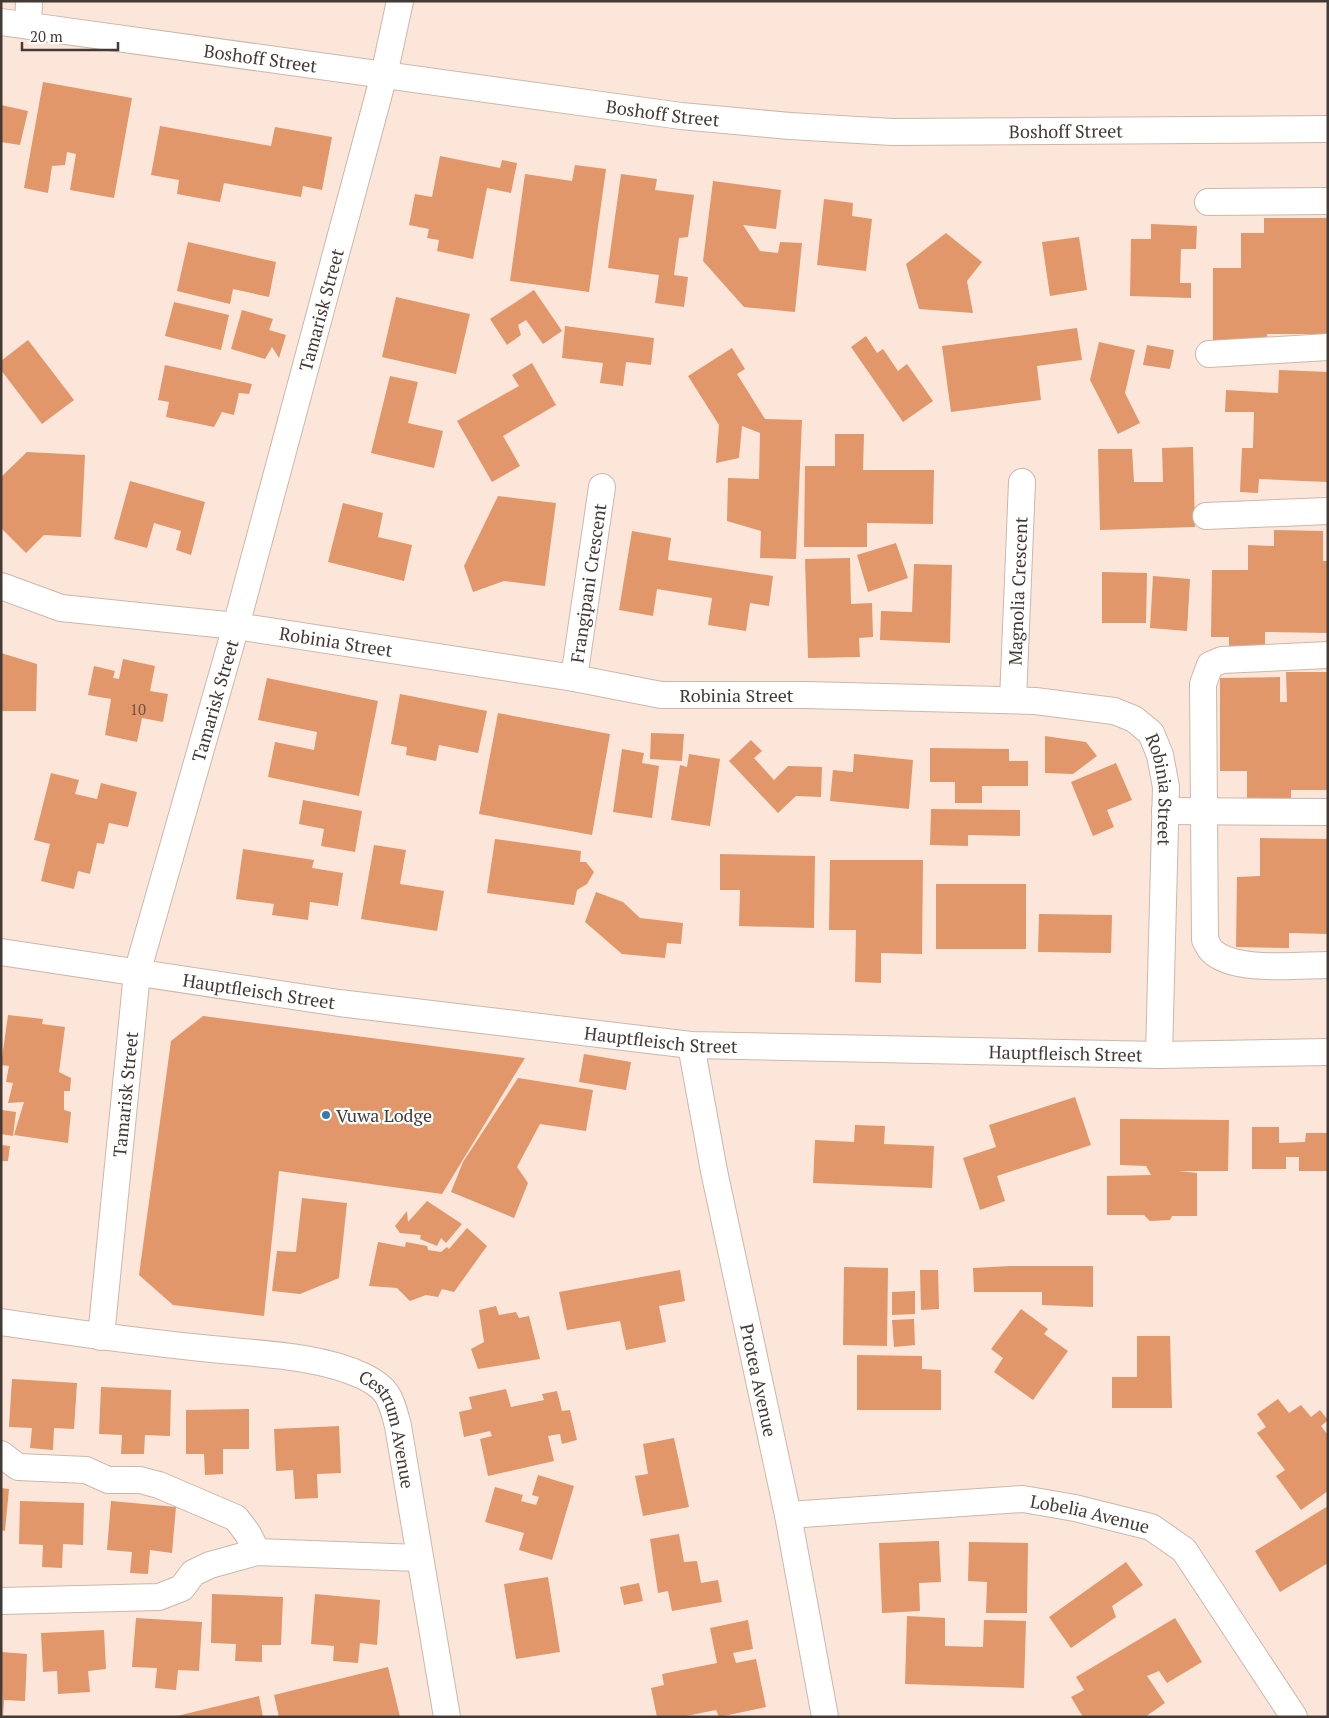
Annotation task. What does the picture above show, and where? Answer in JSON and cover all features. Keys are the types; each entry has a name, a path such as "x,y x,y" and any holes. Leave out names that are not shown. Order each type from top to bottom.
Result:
{"street":[{"name":"Tamarisk Street","path":"101,1338 137,973 236,626 384,75 400,1"},
{"name":"Boshoff Street","path":"1,22 28,13 384,75 681,116 790,126 901,132 1328,129"},
{"path":"1208,202 1328,200"},
{"path":"1208,354 1328,347"},
{"name":"Magnolia Crescent","path":"1013,700 1022,482"},
{"name":"Frangipani Crescent","path":"574,678 602,487"},
{"path":"1206,516 1328,512"},
{"name":"Robinia Street","path":"1,586 61,608 236,626 574,678 661,695 806,695 1013,700 1114,711 1134,719 1151,733 1160,755 1166,787 1159,1055"},
{"path":"1328,655 1222,660 1210,665 1203,684 1205,940 1211,950 1223,959 1248,965 1328,966"},
{"path":"1165,812 1328,812"},
{"name":"Hauptfleisch Street","path":"1,952 339,1003 691,1045 1159,1055 1328,1052"},
{"name":"Protea Avenue","path":"691,1045 723,1218 788,1515 826,1717"},
{"name":"Cestrum Avenue","path":"1,1322 101,1338 282,1357 332,1366 364,1377 389,1395 398,1426 447,1717"},
{"path":"1,1454 18,1467 86,1470 108,1480 140,1480 159,1485 236,1518 257,1552"},
{"name":"Lobelia Avenue","path":"788,1515 1023,1500 1075,1508 1151,1527 1184,1550 1294,1717"},
{"path":"1,1601 159,1597 182,1588 193,1573 210,1565 257,1552 419,1558"}],"building":[{"path":"43,82 132,98 114,198 70,190 76,154 67,152 65,165 52,166 48,193 24,188"},
{"path":"1,105 28,111 20,145 1,142"},
{"path":"160,126 271,146 275,127 332,137 322,190 303,186 301,197 224,183 220,202 177,194 179,180 151,175"},
{"path":"440,156 500,168 502,160 517,163 511,193 487,188 473,259 437,251 439,240 427,238 429,229 409,225 415,194 432,197"},
{"path":"575,165 606,169 589,292 510,281 525,174 572,181"},
{"path":"621,174 657,179 655,190 694,195 688,237 679,238 674,275 688,277 684,307 655,303 659,275 608,268"},
{"path":"713,181 781,190 776,229 743,225 760,251 778,253 780,242 802,243 795,312 744,307 703,261"},
{"path":"824,199 853,203 852,216 872,219 866,271 817,265"},
{"path":"1264,218 1328,218 1328,334 1267,334 1268,342 1213,342 1213,268 1241,268 1241,233 1264,233"},
{"path":"1151,224 1197,226 1196,249 1181,249 1180,283 1191,283 1191,298 1130,296 1131,239 1151,239"},
{"path":"946,233 982,262 967,281 973,313 919,309 906,264"},
{"path":"1079,237 1087,290 1050,296 1042,242"},
{"path":"188,242 276,262 269,297 233,289 230,304 177,291"},
{"path":"534,290 562,331 543,344 526,320 518,325 521,335 507,345 490,319"},
{"path":"396,297 470,314 456,374 382,357"},
{"path":"174,302 229,315 221,350 165,336"},
{"path":"242,310 273,319 269,330 286,335 279,358 272,347 265,359 231,349"},
{"path":"565,326 654,338 651,365 626,362 623,386 600,383 603,363 562,358"},
{"path":"1077,328 1082,360 1037,366 1041,400 951,412 942,346"},
{"path":"866,336 877,353 883,349 898,371 907,364 933,401 903,422 851,347"},
{"path":"28,340 74,400 42,424 1,370 1,361"},
{"path":"1099,342 1135,350 1125,393 1140,423 1118,434 1090,380"},
{"path":"1147,345 1174,350 1170,369 1143,365"},
{"path":"732,348 745,369 737,374 765,419 802,420 796,559 760,558 761,531 727,521 728,478 759,479 760,433 742,426 739,458 716,463 719,425 688,376"},
{"path":"532,363 556,405 503,436 520,466 492,482 457,421 519,386 512,375"},
{"path":"165,365 252,384 249,394 239,393 234,415 222,412 214,427 166,417 169,402 158,400"},
{"path":"1279,370 1328,372 1327,482 1259,479 1258,493 1240,492 1242,448 1253,448 1254,412 1225,412 1226,390 1278,393"},
{"path":"390,376 418,382 408,423 443,431 434,468 371,453"},
{"path":"835,434 864,434 863,470 934,470 933,524 867,523 867,547 804,547 805,466 835,466"},
{"path":"1193,447 1195,527 1100,530 1098,449 1132,449 1134,482 1163,482 1162,448"},
{"path":"27,452 85,455 81,537 44,535 26,553 1,528 1,477"},
{"path":"130,481 205,502 191,555 176,550 181,531 154,523 147,548 114,539"},
{"path":"498,496 556,503 545,586 504,581 473,592 464,566"},
{"path":"343,503 383,513 378,537 412,545 404,581 328,562"},
{"path":"1274,530 1323,531 1323,561 1328,561 1328,633 1265,632 1265,650 1229,650 1229,637 1211,637 1212,570 1248,570 1248,545 1274,546"},
{"path":"632,531 671,538 668,560 773,576 769,606 750,603 746,631 708,625 712,598 657,589 653,616 619,610"},
{"path":"896,543 908,578 868,592 857,555"},
{"path":"850,558 851,604 872,603 873,637 859,638 860,657 808,658 805,559"},
{"path":"914,564 952,565 950,643 880,640 881,611 912,612"},
{"path":"1102,572 1147,573 1146,623 1102,623"},
{"path":"1153,576 1190,579 1187,631 1150,628"},
{"path":"1,653 37,664 36,711 1,711"},
{"path":"123,659 155,666 150,691 168,694 163,722 142,718 137,742 105,735 111,699 88,695 94,666 115,671 113,678 119,679"},
{"path":"1286,672 1328,672 1328,790 1291,790 1291,810 1247,810 1247,771 1220,771 1220,678 1280,677 1280,702 1287,702"},
{"path":"267,678 378,701 359,796 268,777 275,742 314,750 317,732 258,720"},
{"path":"400,694 487,711 478,753 439,745 436,761 406,755 407,747 391,744"},
{"path":"498,713 610,734 592,835 479,814"},
{"path":"651,733 684,734 682,761 650,759"},
{"path":"1045,736 1086,742 1097,756 1073,774 1045,773"},
{"path":"751,740 762,751 754,758 774,780 788,766 822,767 821,797 796,796 778,813 729,761"},
{"path":"930,748 1009,749 1009,761 1028,761 1028,786 982,786 982,803 955,803 955,782 930,782"},
{"path":"622,749 644,753 642,763 659,766 652,818 613,812"},
{"path":"689,754 720,759 710,826 671,820 680,765 687,767"},
{"path":"854,754 913,760 909,809 830,801 833,770 853,772"},
{"path":"1116,763 1132,800 1107,810 1114,827 1093,836 1071,782"},
{"path":"51,773 79,780 75,794 97,799 101,783 137,792 128,827 109,823 104,844 97,843 90,874 78,871 74,889 41,881 50,844 34,840"},
{"path":"303,800 362,811 355,852 321,846 324,829 299,824"},
{"path":"931,809 1020,810 1020,836 968,835 968,846 930,845"},
{"path":"1260,838 1328,839 1328,934 1289,933 1289,948 1236,947 1237,877 1260,876"},
{"path":"495,839 581,851 580,862 586,862 594,872 587,884 577,890 574,905 487,893"},
{"path":"374,845 406,850 400,884 444,891 437,931 361,919"},
{"path":"243,849 314,860 312,868 343,873 338,906 310,902 308,920 272,915 274,904 236,899"},
{"path":"720,854 815,856 814,928 739,926 740,890 720,890"},
{"path":"830,860 923,860 922,954 881,953 881,983 855,982 856,930 829,930"},
{"path":"936,884 1026,884 1026,949 936,949"},
{"path":"596,892 623,902 640,918 683,923 681,944 667,943 665,958 622,954 585,922"},
{"path":"1039,914 1112,915 1111,953 1038,952"},
{"path":"8,1015 43,1019 42,1024 65,1027 59,1072 71,1078 70,1091 64,1091 64,1110 71,1112 68,1143 14,1135 24,1102 8,1103 13,1083 6,1082 9,1066 1,1065"},
{"name":"Vuwa Lodge","path":"203,1016 525,1058 442,1194 279,1171 264,1316 173,1305 139,1275 171,1041"},
{"path":"584,1054 631,1062 626,1090 579,1082"},
{"path":"518,1078 593,1090 586,1131 540,1124 517,1167 528,1183 514,1218 451,1192 463,1162"},
{"path":"1075,1097 1091,1145 997,1176 1005,1201 980,1210 963,1158 996,1147 989,1125"},
{"path":"2,1110 16,1112 13,1136 1,1134"},
{"path":"1120,1119 1229,1120 1228,1171 1178,1171 1197,1173 1197,1216 1172,1216 1170,1220 1150,1221 1144,1215 1107,1215 1107,1176 1151,1175 1146,1166 1120,1165"},
{"path":"855,1125 885,1126 884,1144 934,1146 932,1188 813,1183 815,1140 854,1142"},
{"path":"1252,1127 1279,1127 1279,1143 1305,1142 1306,1133 1327,1133 1327,1171 1299,1171 1299,1157 1286,1157 1286,1169 1252,1169"},
{"path":"1,1145 10,1146 8,1161 1,1161"},
{"path":"302,1198 347,1203 339,1278 300,1294 272,1291 277,1251 296,1252"},
{"path":"427,1201 462,1224 446,1243 441,1238 437,1246 420,1239 421,1235 400,1233 395,1226 407,1211 408,1222"},
{"path":"467,1228 487,1246 454,1292 442,1289 438,1297 426,1295 410,1301 397,1288 369,1286 378,1242 405,1247 406,1242 427,1246 428,1250 441,1252 447,1247 449,1249"},
{"path":"1093,1266 1093,1307 1042,1305 1042,1292 974,1292 973,1268"},
{"path":"844,1267 888,1268 887,1346 843,1345"},
{"path":"680,1270 685,1301 659,1306 666,1342 626,1350 620,1321 567,1330 559,1292"},
{"path":"920,1270 938,1270 939,1309 921,1310"},
{"path":"915,1291 915,1314 892,1315 892,1292"},
{"path":"496,1306 499,1315 516,1312 519,1318 529,1316 540,1359 478,1369 471,1349 484,1342 479,1310"},
{"path":"1021,1309 1048,1329 1044,1334 1068,1351 1033,1400 994,1372 1003,1358 991,1349"},
{"path":"914,1319 915,1345 894,1347 892,1320"},
{"path":"1137,1336 1170,1336 1172,1408 1112,1408 1112,1377 1137,1377"},
{"path":"857,1355 922,1356 922,1369 941,1370 941,1410 857,1410"},
{"path":"12,1379 77,1383 74,1429 54,1428 53,1450 30,1448 32,1428 9,1427"},
{"path":"101,1387 171,1390 170,1436 145,1435 144,1454 121,1454 122,1435 99,1434"},
{"path":"506,1389 511,1407 544,1400 542,1394 557,1391 562,1411 570,1410 577,1440 562,1444 560,1434 548,1436 554,1461 488,1476 480,1439 492,1436 490,1431 464,1437 459,1412 472,1409 469,1397"},
{"path":"1278,1399 1289,1413 1301,1405 1311,1417 1320,1410 1328,1420 1321,1426 1328,1435 1328,1491 1301,1510 1276,1476 1285,1470 1257,1433 1266,1427 1257,1414"},
{"path":"249,1409 249,1449 223,1449 223,1474 205,1475 204,1454 186,1454 186,1410"},
{"path":"339,1426 341,1473 317,1474 318,1498 295,1499 293,1470 276,1471 274,1429"},
{"path":"674,1438 689,1507 643,1516 635,1476 648,1474 643,1444"},
{"path":"538,1475 574,1486 552,1560 519,1550 524,1533 485,1522 495,1487 523,1495 521,1501 536,1505 539,1497 532,1495"},
{"path":"1,1488 9,1489 5,1531 1,1530"},
{"path":"20,1501 84,1503 83,1545 63,1544 62,1568 42,1567 43,1545 19,1544"},
{"path":"111,1501 176,1507 172,1553 150,1550 148,1574 130,1573 132,1552 107,1550"},
{"path":"1328,1506 1328,1563 1280,1592 1255,1551"},
{"path":"679,1534 684,1562 697,1561 701,1583 718,1580 722,1602 672,1611 668,1591 658,1593 650,1539"},
{"path":"939,1541 941,1582 919,1583 920,1611 882,1613 879,1543"},
{"path":"969,1542 1028,1543 1027,1613 986,1613 987,1582 968,1581"},
{"path":"1126,1562 1143,1585 1112,1606 1116,1617 1071,1648 1049,1617"},
{"path":"548,1577 560,1652 516,1659 504,1584"},
{"path":"639,1583 643,1601 624,1605 620,1587"},
{"path":"212,1594 283,1597 281,1645 262,1645 262,1662 235,1661 236,1644 211,1643"},
{"path":"315,1594 380,1600 377,1645 360,1643 358,1663 333,1661 334,1646 311,1644"},
{"path":"907,1616 945,1618 945,1646 983,1647 984,1620 1026,1621 1024,1688 905,1684"},
{"path":"136,1618 202,1622 199,1671 178,1670 176,1690 155,1688 157,1668 132,1667"},
{"path":"1175,1618 1202,1662 1167,1683 1159,1671 1147,1676 1165,1703 1145,1717 1083,1717 1071,1697 1084,1690 1076,1677"},
{"path":"748,1620 753,1649 733,1653 736,1663 756,1659 766,1707 719,1717 716,1710 681,1717 657,1717 651,1688 664,1685 662,1674 717,1663 710,1628"},
{"path":"104,1630 106,1669 88,1671 90,1692 58,1694 57,1671 43,1672 41,1633"},
{"path":"1,1652 27,1654 25,1701 4,1700 3,1717"},
{"path":"388,1667 400,1717 279,1717 274,1695"},
{"path":"259,1696 263,1717 177,1717 177,1716"}],"place":[{"name":"Vuwa Lodge","path":"326,1115"}]}
